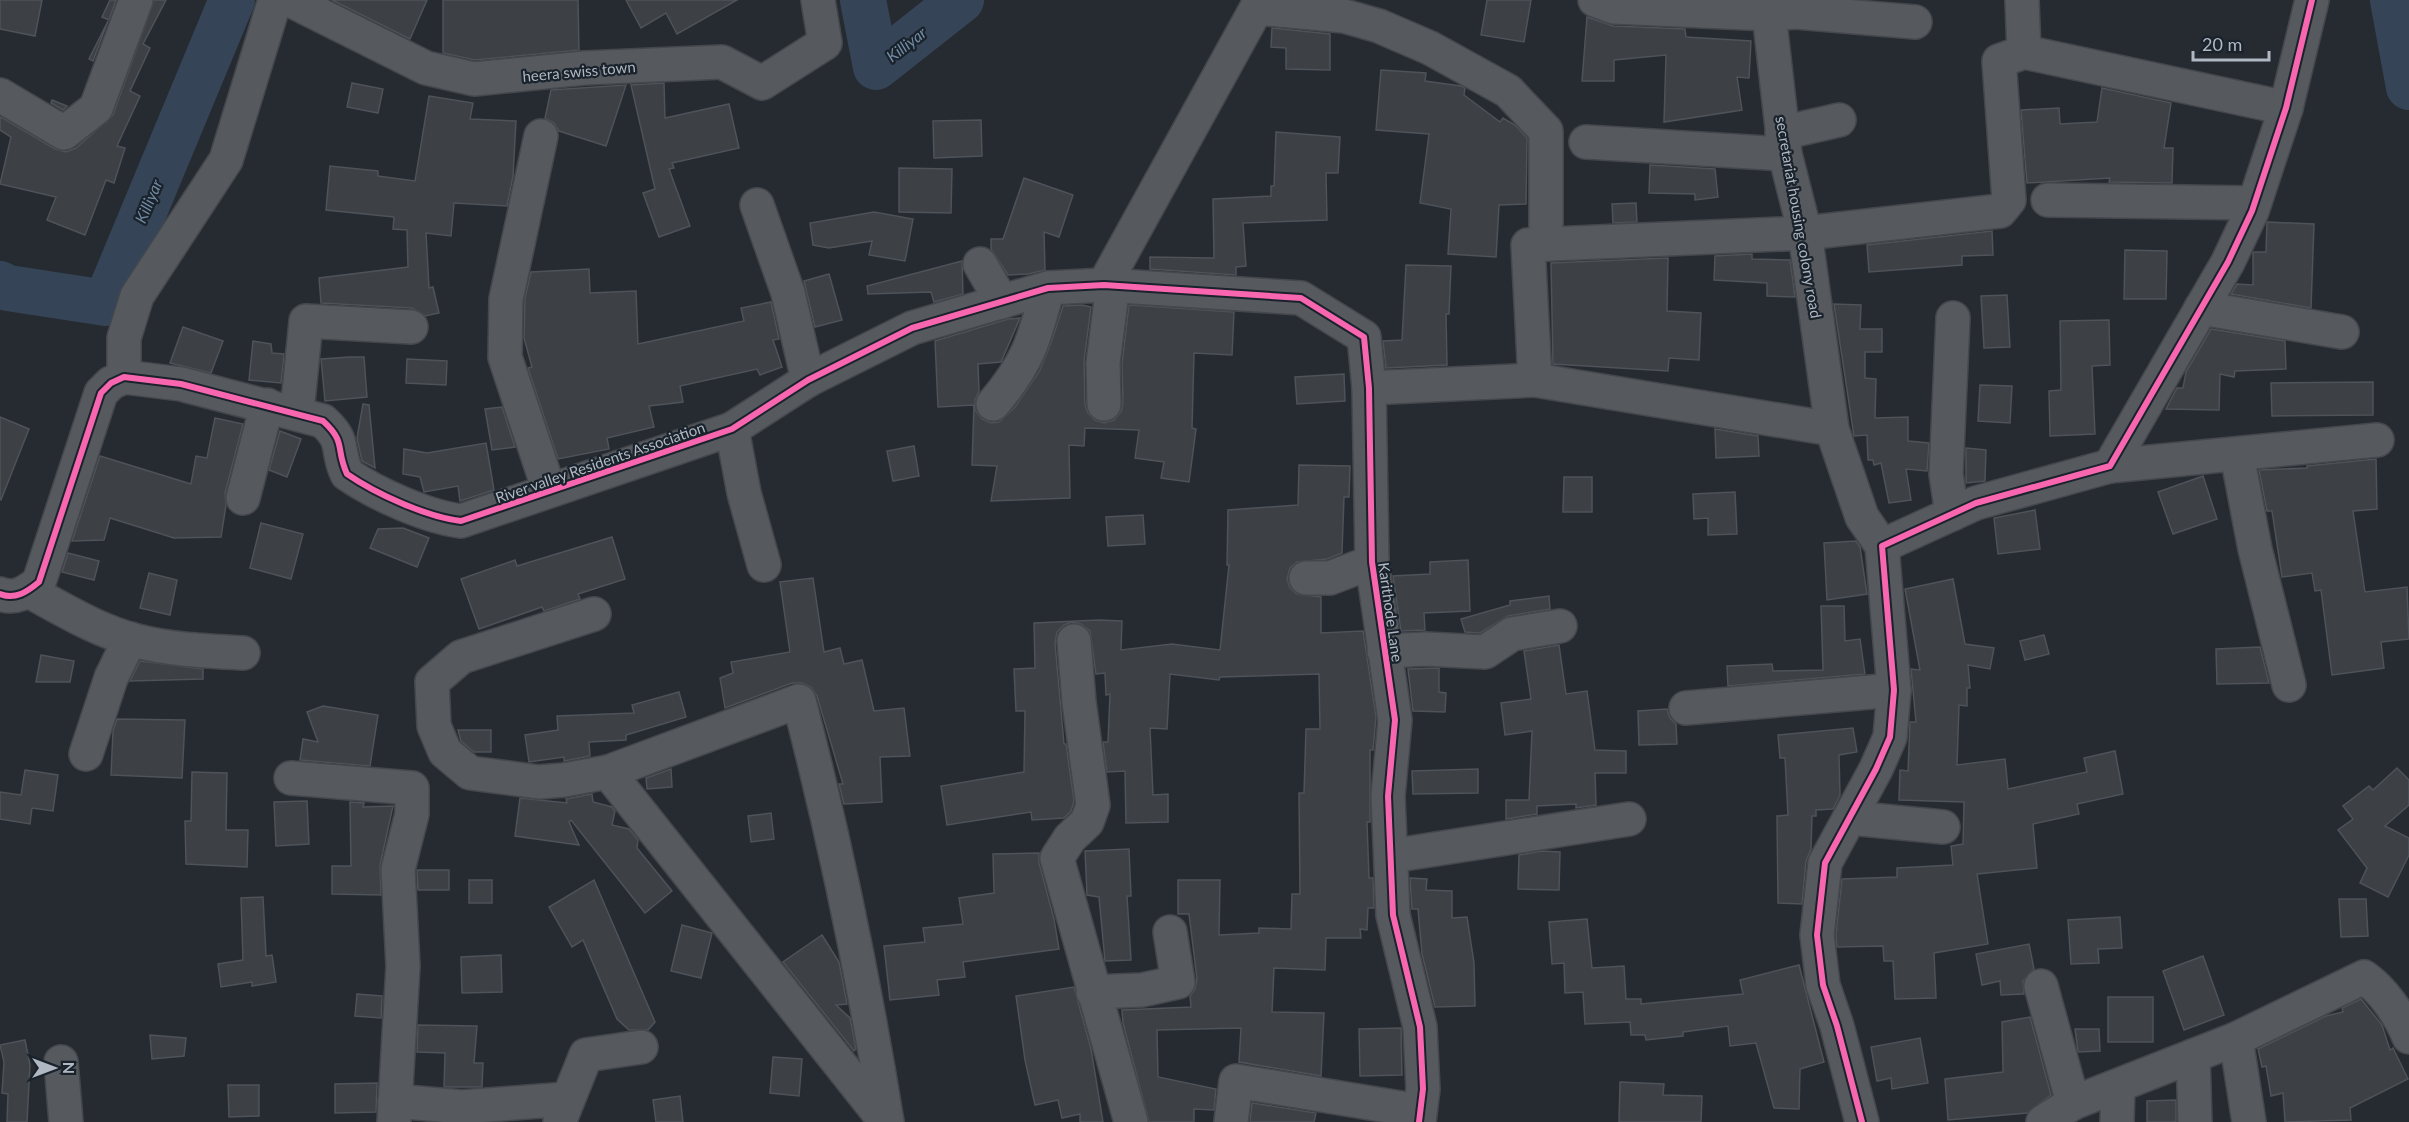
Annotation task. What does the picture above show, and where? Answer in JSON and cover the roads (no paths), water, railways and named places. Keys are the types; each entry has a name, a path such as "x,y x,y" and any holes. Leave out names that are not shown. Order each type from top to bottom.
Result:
{"street":[{"path":"0,95 64,133 96,108 136,0"},
{"path":"16,593 39,582 101,393 111,383 124,377 124,338 137,296 226,160 275,0"},
{"name":"heera swiss town","path":"290,0 426,68 474,79 584,68 722,62 762,83 825,43 818,0"},
{"path":"1595,0 1614,7 1769,14 1796,12 1915,22"},
{"path":"2022,0 2025,52"},
{"path":"2110,466 2228,262 2254,203 2286,108 2312,0"},
{"path":"1104,404 1103,363 1108,285 1192,124 1259,4 1344,16 1379,26 1430,48 1508,91 1546,131 1546,244"},
{"name":"secretariat housing colony road","path":"1769,14 1784,143 1805,232 1832,429 1862,517 1882,546"},
{"path":"1535,380 1528,245 1805,232 2000,211 2009,200 1999,61 2025,52 2286,108"},
{"path":"1586,142 1784,143 1839,120"},
{"path":"541,136 506,299 505,357 549,490"},
{"path":"2048,200 2254,203"},
{"path":"757,206 788,293 808,380"},
{"path":"980,264 1002,302"},
{"name":"River valley Residents Association","path":"124,377 181,384 282,408 323,421 339,437 342,463 347,474 389,496 446,519 461,521 477,518 549,490 732,429 808,380 912,328 1048,288 1108,285"},
{"name":"Karithode Lane","path":"1108,285 1301,298 1364,337 1370,388 1372,562 1395,720 1388,796 1393,915 1420,1027 1423,1089 1419,1116"},
{"path":"993,404 1017,376 1030,352 1048,288"},
{"path":"2201,308 2342,332"},
{"path":"1952,514 1946,474 1953,318"},
{"path":"243,498 282,408 306,321 411,327"},
{"path":"1370,388 1535,380 1832,429"},
{"path":"732,429 744,493 764,565"},
{"path":"1862,1122 1837,1026 1823,985 1816,935 1826,863 1876,770 1890,737 1894,690 1882,546 1976,503 2110,466 2377,440"},
{"path":"2237,455 2255,549 2289,685"},
{"path":"1306,578 1330,578 1372,562"},
{"path":"16,593 130,639 195,650 243,653"},
{"path":"594,614 461,657 432,682 434,726 445,752 470,773 539,782 564,780 608,772 799,701 823,792 868,1006 886,1122"},
{"path":"1384,651 1426,649 1485,652 1512,634 1560,626"},
{"path":"86,754 111,678 130,639"},
{"path":"1074,641 1079,702 1093,806 1087,822 1070,838 1057,858 1131,1122"},
{"path":"1686,708 1894,690"},
{"path":"608,772 886,1122"},
{"path":"291,778 412,788 412,814 398,868 403,966 394,1111 462,1107 563,1111 586,1055 641,1047"},
{"path":"1851,818 1943,828"},
{"path":"1391,856 1629,819"},
{"path":"1093,992 1142,990 1178,982 1170,933"},
{"path":"2043,1122 2073,1103 2236,1039 2364,976 2375,985 2403,1022 2409,1037"},
{"path":"2041,986 2073,1103"},
{"path":"2236,1039 2249,1122"},
{"path":"2193,1056 2195,1122"},
{"path":"61,1062 66,1122"},
{"path":"1231,1122 1236,1081 1419,1116"},
{"path":"2117,1122 2118,1086"}],"waterway":[{"name":"Killiyar","path":"0,284 8,288 106,303 232,0"},
{"name":"Killiyar","path":"863,0 876,67 961,0"},
{"name":"Killiyar","path":"2393,0 2409,87"}]}
